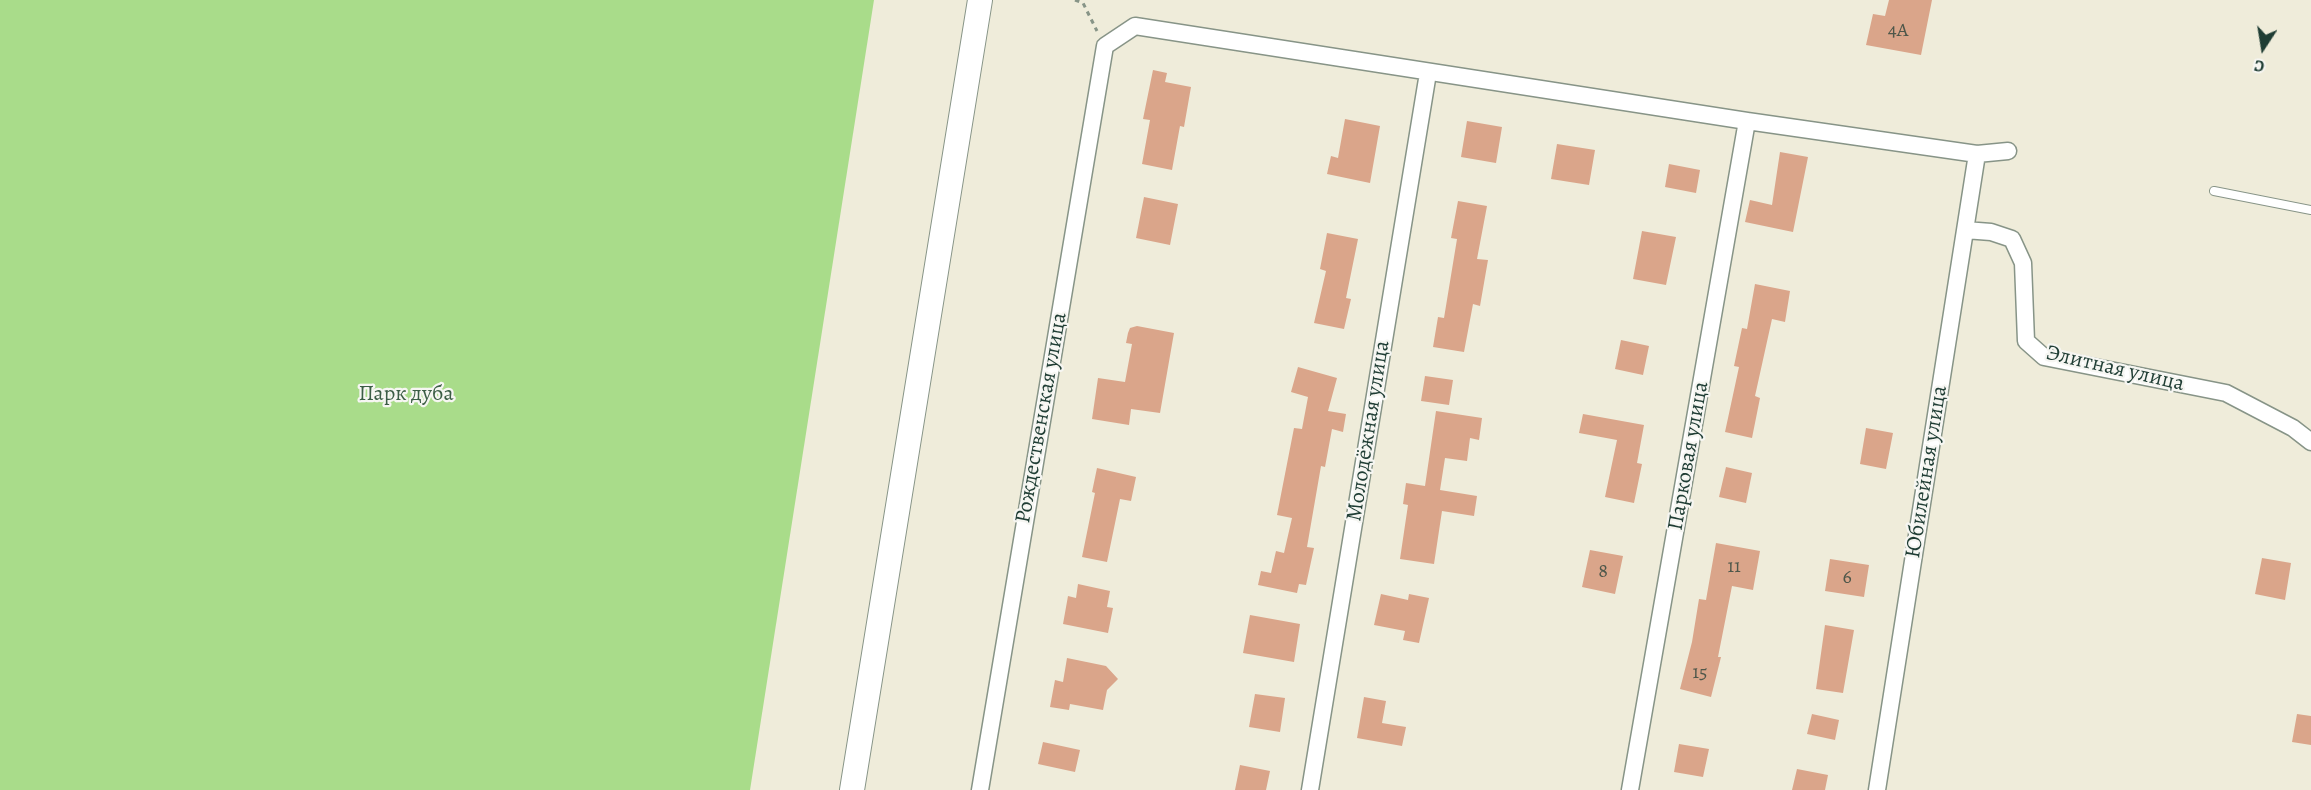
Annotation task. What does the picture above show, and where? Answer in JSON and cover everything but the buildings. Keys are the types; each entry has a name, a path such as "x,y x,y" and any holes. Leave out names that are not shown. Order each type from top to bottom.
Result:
{"main road":[{"path":"852,790 980,0"}],"street":[{"path":"1105,46 1135,26 1747,121 1977,153 2008,151"},
{"name":"Рождественская улица","path":"980,790 1105,46"},
{"name":"Молодёжная улица","path":"1310,790 1428,73"},
{"name":"Парковая улица","path":"1630,790 1747,121"},
{"name":"Юбилейная улица","path":"1877,790 1977,153"},
{"name":"Элитная улица","path":"1965,230 1991,232 2012,239 2023,262 2026,341 2044,357 2226,393 2293,428 2311,442"}],"lane":[{"path":"2214,192 2311,210"}],"path":[{"path":"1075,0 1083,3 1105,46"}],"green space":[{"name":"Парк дуба","path":"0,0 874,0 750,790 0,790"}]}
